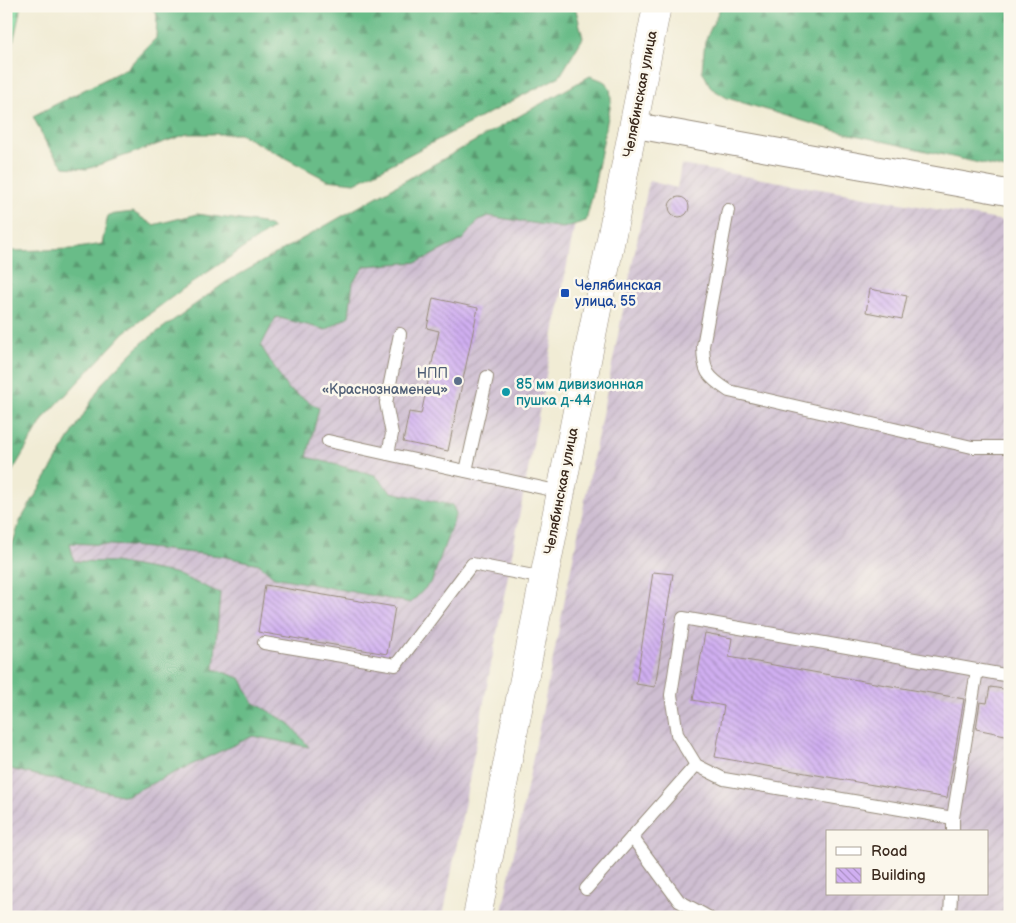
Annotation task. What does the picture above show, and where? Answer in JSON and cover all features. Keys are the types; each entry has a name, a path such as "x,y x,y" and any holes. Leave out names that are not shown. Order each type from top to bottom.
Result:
{"street":[{"name":"Челябинская улица","path":"477,917 657,6"},
{"path":"633,126 1010,193"}],"lane":[{"path":"728,210 703,346 704,367 713,381 729,391 922,436 972,447 1010,447"},
{"path":"388,454 392,434 386,403 400,334"},
{"path":"466,471 487,377"},
{"path":"328,441 561,492"},
{"path":"264,643 396,665 472,564 544,578"},
{"path":"953,818 724,779 696,765 677,734 671,695 683,618 1010,676"},
{"path":"953,830 953,818 977,670"},
{"path":"586,889 696,765"},
{"path":"632,837 679,901 708,917"},
{"path":"950,917 951,896"}],"shaded area":[{"path":"593,128 443,917 6,917 6,589 239,313"},
{"path":"681,165 1010,222 1010,917 501,917 649,181 677,188"}],"green space":[{"path":"6,6 21,6 6,76"},
{"path":"151,6 575,6 583,38 560,76 355,183 327,180 240,134 187,134 87,169 64,167 47,145 33,116 127,68 156,38 157,15"},
{"path":"721,6 1010,6 1010,170 833,130 727,98 711,88 702,70 705,41"},
{"path":"590,76 607,84 611,102 586,221 563,228 488,216 478,221 462,240 418,262 365,266 353,282 349,316 326,330 276,317 261,346 287,388 319,408 307,457 375,475 391,492 452,505 456,513 432,581 411,603 274,577 259,564 221,556 130,546 70,543 74,561 114,562 174,573 220,593 214,669 240,678 253,702 289,723 309,747 253,736 125,796 6,768 6,564 20,521 103,382 142,343 226,282"},
{"path":"133,212 153,225 197,214 262,223 273,228 183,289 125,332 44,418 6,482 6,247 13,251 72,249 102,244 108,215"}],"building":[{"path":"679,197 686,200 689,207 686,214 679,217 672,214 669,207 672,200"},
{"path":"870,289 907,296 902,319 866,312"},
{"path":"433,298 478,308 448,451 403,442 409,412 421,414 439,331 427,328"},
{"path":"653,572 673,574 655,687 636,684"},
{"path":"265,585 395,607 387,654 258,632"},
{"path":"705,633 732,638 729,657 964,699 947,798 715,757 724,706 693,700"},
{"path":"990,687 1010,690 1010,736 976,729 980,702 987,703"}],"place":[{"name":"Челябинская улица, 55","path":"565,293"},
{"name":"НПП «Краснознаменец»","path":"458,381"},
{"name":"85 мм дивизионная пушка д-44","path":"506,392"}]}
